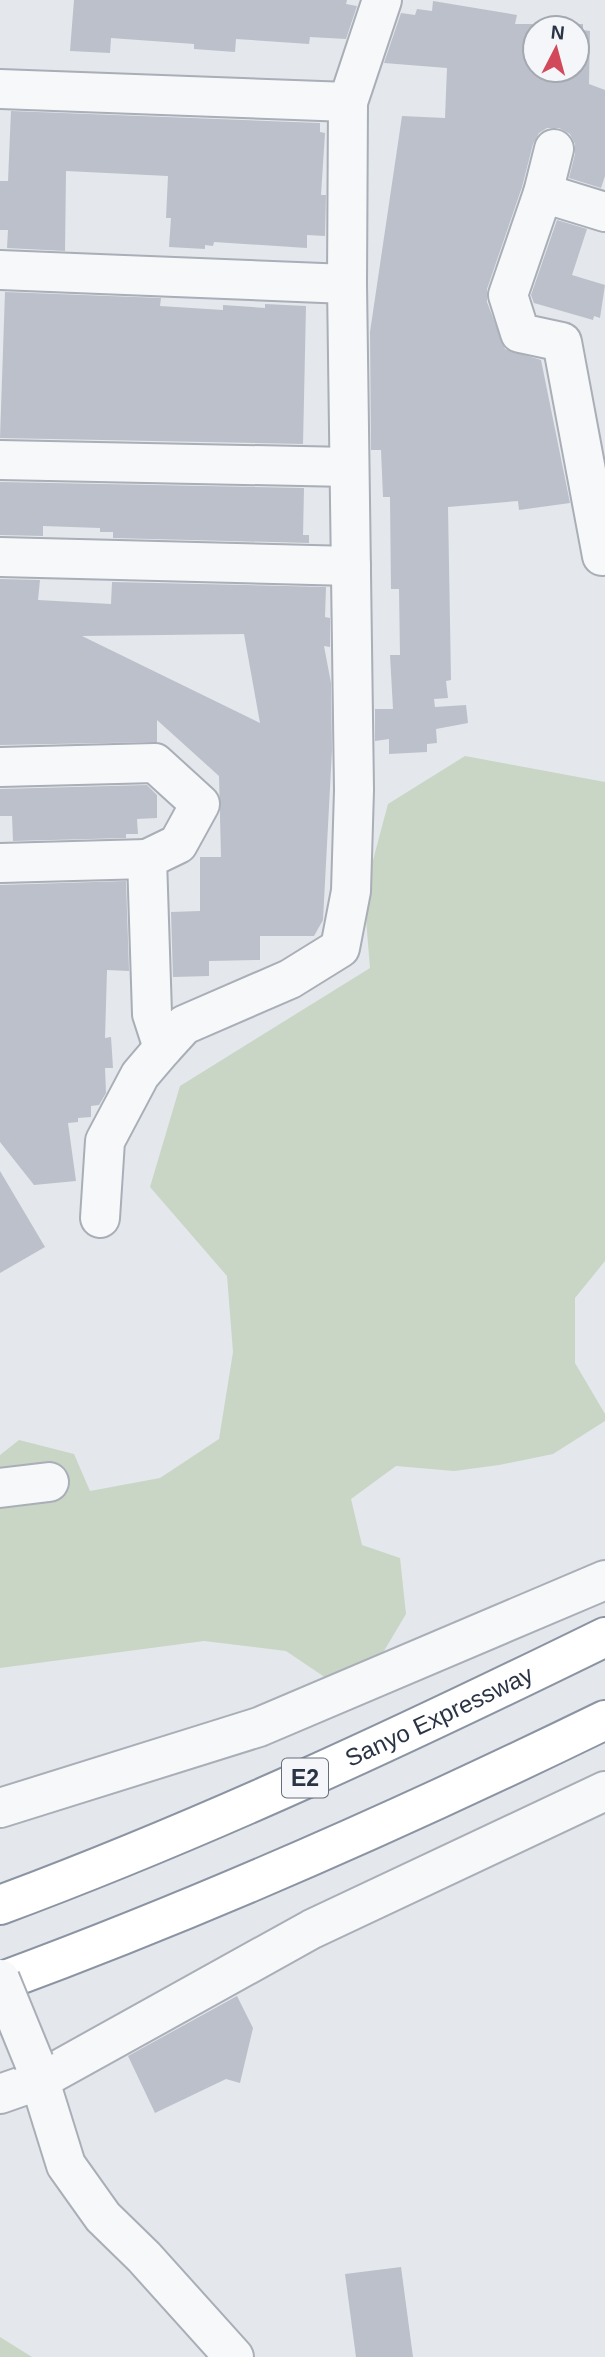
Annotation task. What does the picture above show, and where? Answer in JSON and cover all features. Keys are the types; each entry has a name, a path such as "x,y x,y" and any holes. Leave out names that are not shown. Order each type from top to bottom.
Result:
{"highway":[{"name":"Sanyo Expressway","path":"0,1905 213,1818 442,1717 605,1637"},
{"path":"0,1980 249,1883 480,1781 605,1720"}],"street":[{"path":"100,1217 105,1141 140,1075 163,1048 184,1025 290,979 340,948 351,891 353,815 346,284 348,102 382,0"},
{"path":"0,89 348,102"},
{"path":"555,149 508,295 520,333 562,342 602,556"},
{"path":"543,193 605,212"},
{"path":"0,270 346,284"},
{"path":"0,460 349,467"},
{"path":"0,557 351,566"},
{"path":"0,767 155,763 200,804 178,844 147,859 0,863"},
{"path":"147,859 152,1014 163,1048"},
{"path":"0,1488 49,1482"},
{"path":"0,1808 259,1727 605,1580"},
{"path":"0,2094 37,2071 312,1929 605,1791"},
{"path":"0,1980 37,2071 66,2165 103,2217 234,2357"}],"green space":[{"path":"465,756 605,782 605,1261 575,1298 575,1363 605,1414 605,1421 553,1454 454,1471 396,1466 351,1499 362,1545 400,1558 406,1614 384,1651 329,1680 286,1651 204,1641 0,1668 0,1455 19,1440 74,1454 90,1491 160,1478 219,1439 233,1352 227,1276 150,1187 180,1086 370,968 364,894 388,804"},
{"path":"0,2337 32,2357 0,2357"}],"building":[{"path":"74,0 347,0 346,4 357,6 346,39 310,37 309,44 236,39 235,52 194,49 194,44 111,38 110,53 70,51"},
{"path":"433,1 517,15 515,24 521,24 521,84 589,84 605,90 605,176 601,188 569,178 575,154 575,144 570,134 559,128 547,128 539,133 533,144 522,187 487,289 487,302 505,349 541,360 570,503 519,510 518,501 448,507 451,680 446,681 448,698 434,699 435,707 466,705 468,723 436,729 437,743 427,744 427,752 389,754 389,739 375,741 375,709 393,709 390,655 400,655 399,589 391,589 390,497 383,497 381,450 371,450 370,332 402,116 445,118 447,68 384,63 401,13 415,15 417,9 432,11"},
{"path":"11,111 320,123 320,132 325,133 321,195 326,195 325,236 307,235 307,248 214,242 213,246 205,245 205,249 169,247 171,218 166,218 168,176 66,171 65,251 7,248 8,230 0,230 0,181 8,181"},
{"path":"557,220 587,229 572,275 605,285 600,318 594,316 593,320 534,303 535,306 531,295"},
{"path":"5,292 161,298 160,306 223,310 223,305 265,308 265,304 306,306 303,444 0,438"},
{"path":"0,482 304,488 303,535 309,535 309,543 113,538 113,532 100,532 100,528 43,526 43,536 0,535"},
{"path":"0,579 40,580 38,600 111,604 112,582 326,587 325,617 330,618 330,647 324,646 331,683 332,750 323,920 314,936 260,936 260,960 209,961 209,976 173,977 171,912 200,911 200,857 221,857 219,776 157,720 157,742 0,745","holes":["244,634 260,723 82,636"]},
{"path":"147,785 157,795 157,818 137,819 138,834 126,834 126,838 13,841 12,816 0,816 0,789"},
{"path":"126,881 129,971 107,970 105,1038 111,1037 113,1068 105,1068 106,1093 99,1105 91,1106 91,1117 78,1118 78,1122 68,1123 76,1181 34,1185 0,1142 0,885"},
{"path":"0,1171 45,1247 0,1273"},
{"path":"237,1996 253,2028 240,2083 226,2079 155,2113 128,2056"},
{"path":"401,2267 413,2357 356,2357 345,2274"}]}
